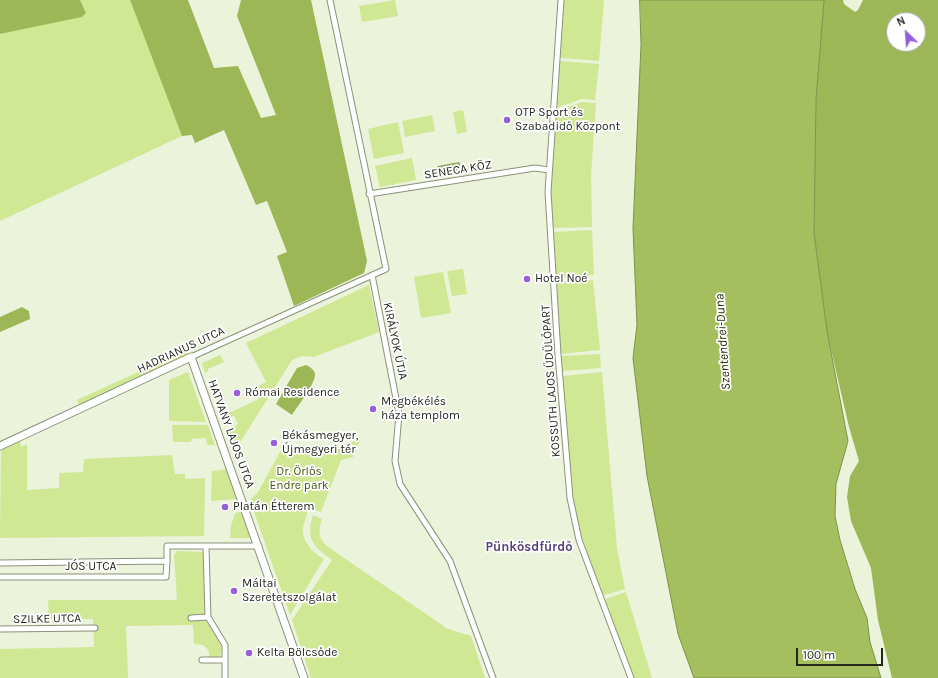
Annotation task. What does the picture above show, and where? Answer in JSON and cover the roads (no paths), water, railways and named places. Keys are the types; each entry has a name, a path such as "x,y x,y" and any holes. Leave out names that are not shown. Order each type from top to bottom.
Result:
{"street":[{"path":"330,0 369,194 386,269 372,275"},
{"name":"KOSSUTH LAJOS ÜDÜLŐPART","path":"561,0 549,170 549,230 571,510 579,540 631,678"},
{"name":"SENECA KÖZ","path":"369,194 535,168 549,170"},
{"name":"HADRIANUS UTCA","path":"0,446 372,275"},
{"name":"KIRÁLYOK ÚTJA","path":"372,275 399,414 395,460 400,484 450,561 493,678"},
{"name":"HATVANY LAJOS UTCA","path":"191,357 259,546 304,678"},
{"name":"JÓS UTCA","path":"0,577 166,577 167,546 259,546"},
{"path":"206,547 208,617 224,645 225,678"},
{"name":"JÓS UTCA","path":"0,563 166,561"},
{"path":"191,618 208,617"},
{"name":"SZILKE UTCA","path":"0,629 95,628"},
{"path":"202,660 224,660"}],"water":[{"name":"Szentendrei-Duna","path":"640,0 824,0 816,100 814,233 827,331 848,441 836,484 835,516 840,540 855,589 867,618 870,642 881,678 694,678 678,634 647,476 633,358 637,325 633,228 641,45"},
{"path":"459,163 461,172 440,177 438,167"}],"place":[{"name":"OTP Sport és Szabadidő Központ","path":"507,120"},
{"name":"Hotel Noé","path":"527,279"},
{"name":"Római Residence","path":"237,393"},
{"name":"Megbékélés háza templom","path":"373,409"},
{"name":"Békásmegyer, Újmegyeri tér","path":"274,443"},
{"name":"Platán Étterem","path":"225,507"},
{"name":"Máltai Szeretetszolgálat","path":"234,591"},
{"name":"Kelta Bölcsőde","path":"249,653"}],"district":[{"name":"Pünkösdfürdő","path":"529,547"}],"park label":[{"name":"Dr. Örlős Endre park","path":"299,479"}]}
